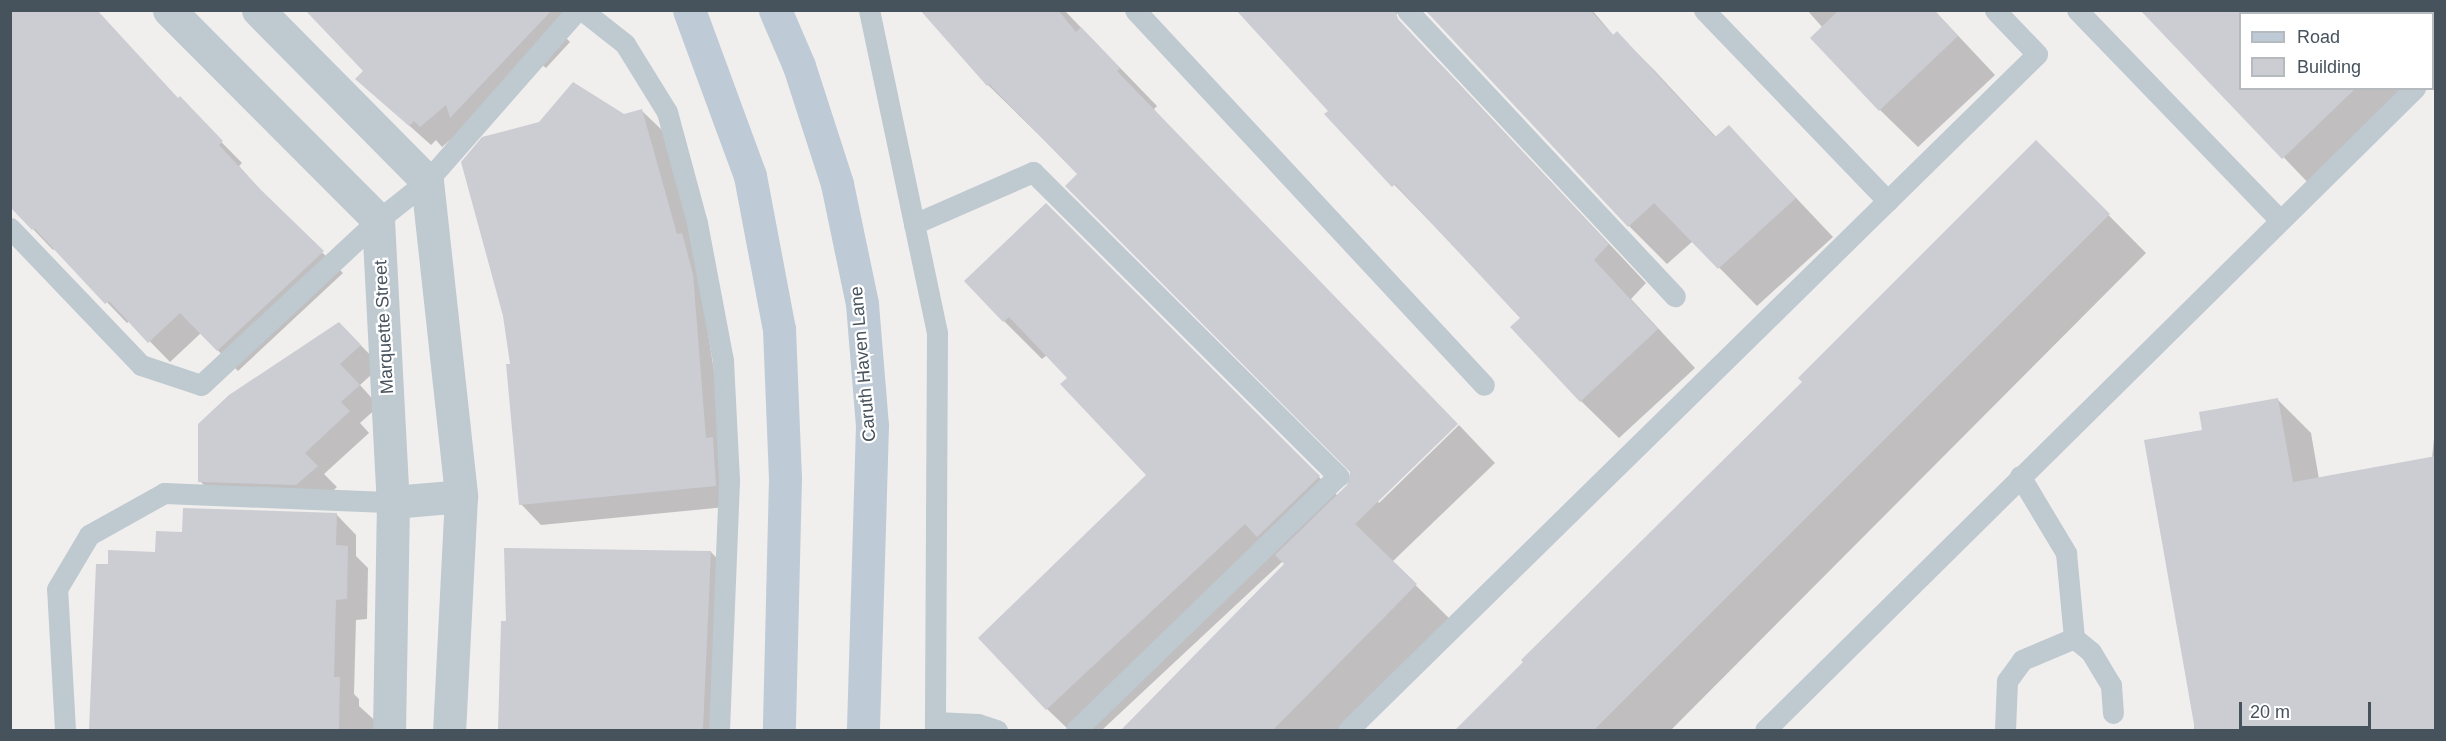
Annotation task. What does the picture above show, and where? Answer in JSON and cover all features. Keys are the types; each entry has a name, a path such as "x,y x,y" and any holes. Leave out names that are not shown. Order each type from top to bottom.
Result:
{"main road":[{"path":"689,10 750,176 779,329 785,478 779,730"},
{"name":"Caruth Haven Lane","path":"775,10 799,66 837,184 862,304 872,425 863,730"}],"street":[{"path":"169,10 378,220"},
{"path":"258,10 427,181 461,496 449,730"},
{"name":"Marquette Street","path":"378,220 393,502 389,730"},
{"path":"393,502 461,496"}],"lane":[{"path":"10,228 141,364 201,385 378,220 427,181 577,10"},
{"path":"582,10 624,44 667,112 697,223 706,269 723,361 729,481 719,730"},
{"path":"869,10 937,333 935,726 978,724 997,730"},
{"path":"1136,10 1484,385"},
{"path":"1407,10 1675,296"},
{"path":"1704,10 1888,201"},
{"path":"1348,730 2037,54 1995,10"},
{"path":"2077,10 2280,220"},
{"path":"1765,730 2413,90"},
{"path":"914,224 1033,172 1338,476 1076,730"},
{"path":"2020,477 2067,553 2074,638 2091,652 2111,685 2113,713"},
{"path":"65,730 57,589 89,535 164,493 393,502"},
{"path":"2005,730 2007,681 2022,660 2074,638"}],"building":[{"path":"10,10 97,10 178,98 180,96 223,141 219,145 259,188 324,251 217,351 180,313 148,343 109,301 105,304 34,228 32,230 10,207"},
{"path":"305,10 552,10 450,118 446,105 420,127 414,121 409,126 355,79 363,71"},
{"path":"920,10 1058,10 1076,32 1081,27 1120,68 1117,71 1458,424 1355,524 1417,584 1273,730 1121,730 1284,564 1275,555 1347,485 1350,472 1065,186 1077,174 989,84 987,86"},
{"path":"1236,10 1395,10 1398,19 1609,244 1594,260 1658,329 1580,402 1510,327 1520,318 1395,184 1392,187 1324,114 1328,111"},
{"path":"1425,10 1590,10 1613,35 1617,31 1715,137 1729,125 1796,198 1718,269 1654,203 1628,227"},
{"path":"1839,10 1934,10 1958,36 1879,111 1810,38"},
{"path":"2140,10 2241,10 2239,12 2239,90 2354,90 2282,159"},
{"path":"573,82 624,114 642,109 677,234 682,233 693,274 706,438 713,437 716,486 519,505 506,364 510,364 503,316 461,162 482,137 539,122"},
{"path":"2036,140 2110,214 1594,730 1455,730 1523,662 1521,660 1802,382 1798,378"},
{"path":"1046,203 1320,476 1257,537 1245,524 1046,710 978,638 1146,475 1060,384 1067,378 1009,317 1003,322 964,281"},
{"path":"339,322 361,345 340,364 360,385 341,402 350,411 305,453 318,466 296,485 198,482 198,424 229,395"},
{"path":"2278,398 2293,482 2436,456 2436,730 2195,730 2144,440 2202,430 2199,412"},
{"path":"183,508 337,513 336,545 348,546 347,599 336,600 334,677 340,677 339,730 89,730 96,564 108,564 108,550 155,552 156,531 182,532"},
{"path":"504,548 711,551 703,730 498,730 501,621 506,621"}]}
